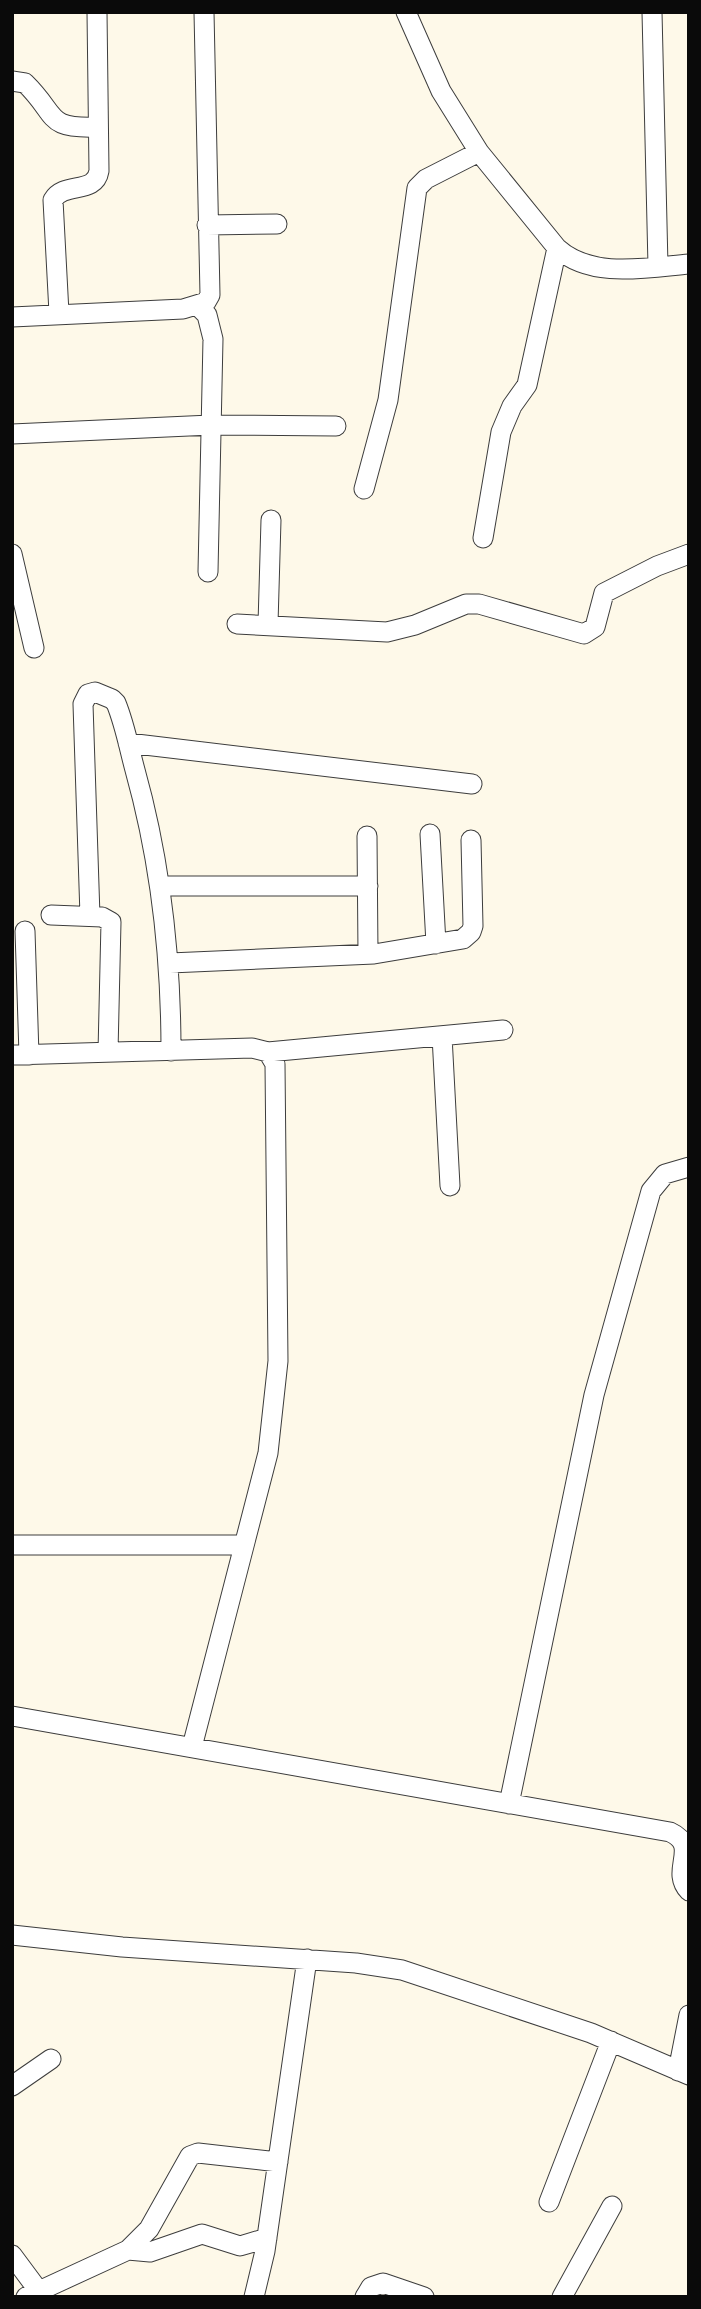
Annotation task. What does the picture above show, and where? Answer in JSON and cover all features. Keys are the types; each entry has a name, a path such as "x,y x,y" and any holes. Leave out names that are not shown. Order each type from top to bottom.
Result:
{"street":[{"path":"59,313 53,200 59,192 90,185 98,178 97,12"},
{"path":"12,317 199,307 206,302 209,295 204,12"},
{"path":"406,12 440,91 479,152 556,248 568,258 594,268 689,264"},
{"path":"652,12 658,266"},
{"path":"12,81 25,83 65,127 98,127"},
{"path":"364,489 388,400 417,188 426,178 479,152"},
{"path":"207,225 277,224"},
{"path":"483,538 501,432 512,406 527,385 556,248"},
{"path":"199,307 207,315 213,339 208,572"},
{"path":"12,435 211,425 337,426"},
{"path":"268,624 271,520"},
{"path":"12,554 34,648"},
{"path":"237,624 387,632 407,628 466,604 479,604 584,634 595,627 604,593 657,566 689,554"},
{"path":"90,916 83,704 88,694 95,692 113,699 149,821 162,886 170,963 171,1051"},
{"path":"128,743 472,784"},
{"path":"430,834 436,944"},
{"path":"368,836 368,954"},
{"path":"170,963 368,954 463,939 471,932 471,841"},
{"path":"162,886 368,886"},
{"path":"51,915 108,919 112,927 108,1052"},
{"path":"24,931 21,1055 252,1048 268,1052 503,1031"},
{"path":"442,1036 450,1186"},
{"path":"192,1747 268,1453 278,1361 276,1078 275,1064 268,1052"},
{"path":"509,1804 594,1395 640,1229 657,1181 676,1169 689,1167"},
{"path":"12,1545 243,1545"},
{"path":"12,1716 677,1835 688,1847 682,1877 689,1891"},
{"path":"12,1934 122,1947 307,1959 402,1970 611,2042 683,2073 689,2015"},
{"path":"254,2297 267,2238 307,1959"},
{"path":"549,2202 611,2042"},
{"path":"12,2086 51,2059"},
{"path":"12,2255 32,2293 128,2250 149,2229 190,2156 198,2153 278,2162"},
{"path":"562,2297 612,2206"},
{"path":"128,2250 150,2252 202,2234 240,2246 267,2238"},
{"path":"365,2297 375,2284 383,2283 424,2297"}]}
